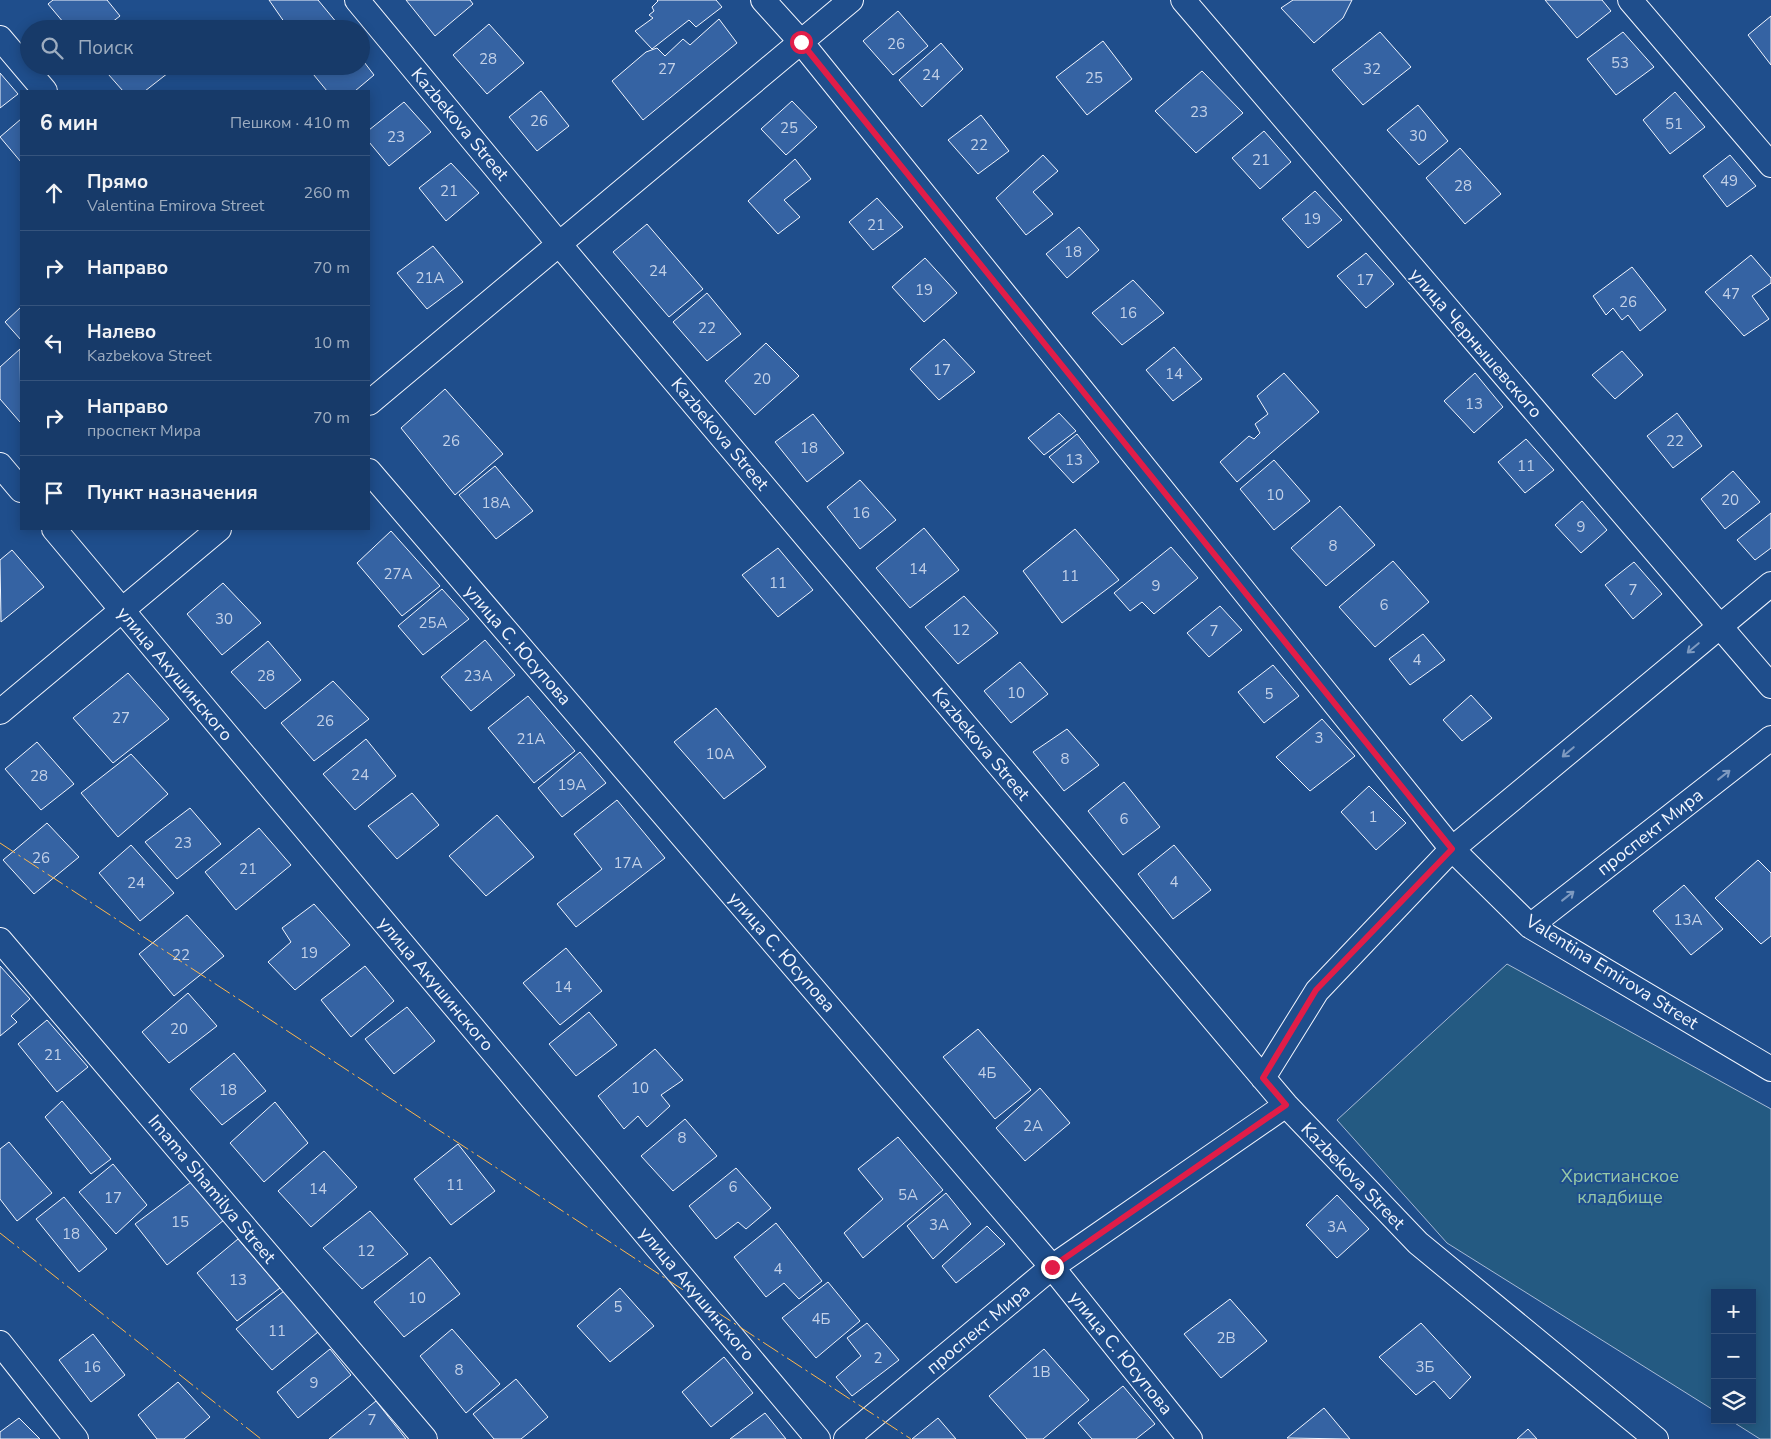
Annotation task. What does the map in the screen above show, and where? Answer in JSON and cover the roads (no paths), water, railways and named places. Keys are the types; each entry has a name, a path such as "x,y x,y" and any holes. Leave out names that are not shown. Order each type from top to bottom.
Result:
{"street":[{"name":"Kazbekova Street","path":"357,0 559,244 1286,1105 1418,1243 1656,1439"},
{"name":"Valentina Emirova Street","path":"763,0 801,42 1452,849 1530,926 1771,1069"},
{"path":"370,402 851,0"},
{"name":"улица Чернышевского","path":"1182,0 1771,686"},
{"path":"1630,0 1771,165"},
{"path":"0,38 20,62"},
{"path":"31,75 44,90"},
{"path":"0,465 20,489"},
{"name":"улица С. Юсупова","path":"370,472 1052,1267 1190,1439"},
{"name":"улица Акушинского","path":"55,530 818,1439"},
{"path":"0,712 218,530"},
{"path":"1263,1078 1316,990 1452,849 1771,584"},
{"name":"проспект Мира","path":"1530,926 1771,738"},
{"name":"Imama Shamilya Street","path":"0,940 425,1439"},
{"name":"проспект Мира","path":"846,1439 1052,1267 1286,1105"},
{"path":"0,1343 76,1439"}],"park label":[{"name":"Христианское кладбище","path":"1620,1186"}]}
